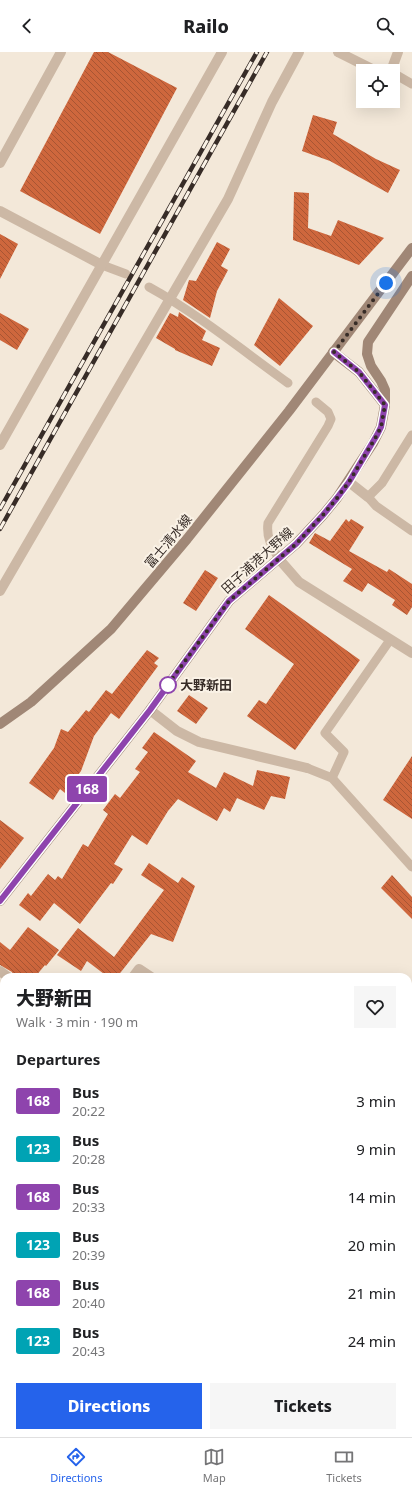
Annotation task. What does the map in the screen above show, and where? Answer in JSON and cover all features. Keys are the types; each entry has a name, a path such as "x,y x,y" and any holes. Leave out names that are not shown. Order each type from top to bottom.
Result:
{"main road":[{"name":"富士清水線","path":"0,724 31,702 111,629 187,539 289,411 412,248"},
{"name":"田子浦港大野線","path":"0,901 150,710 229,601 296,544 323,515 349,482 381,427 385,405 385,390 371,366 367,354 368,342 412,276"},
{"path":"334,352 359,372 385,405"}],"street":[{"path":"0,163 61,52"},
{"path":"0,445 222,52"},
{"path":"0,591 171,299 228,198 272,102 300,52"},
{"path":"338,52 362,64"},
{"path":"394,64 398,52"},
{"path":"0,211 102,265"},
{"path":"349,482 368,497"},
{"path":"279,559 299,582 412,653"},
{"path":"150,710 177,731 199,742 307,768"},
{"path":"136,973 139,969 145,973"}],"lane":[{"path":"400,77 412,84"},
{"path":"102,265 126,274"},
{"path":"148,287 171,299 288,383"},
{"path":"279,559 270,544 267,533 268,523 331,419 328,412 316,402"},
{"path":"412,435 382,483 368,497 376,506 412,531"},
{"path":"332,778 344,752 325,733 390,640"},
{"path":"307,768 332,778 412,867"}],"building":[{"path":"94,52 108,52 177,88 100,234 20,191"},
{"path":"313,115 337,122 333,134 376,159 400,170 388,193 330,161 302,151"},
{"path":"294,192 309,193 308,228 331,236 338,220 384,238 359,265 293,240"},
{"path":"0,234 18,244 0,279"},
{"path":"217,242 230,249 221,266 228,270 217,291 210,318 183,300 189,280 196,281"},
{"path":"279,298 313,326 280,366 254,345"},
{"path":"179,312 206,331 202,340 220,348 212,366 175,350 156,338 170,313 178,317"},
{"path":"0,313 29,329 17,350 0,340"},
{"path":"346,519 349,522 351,519 364,527 349,551 387,572 389,569 412,584 412,607 407,615 392,605 395,600 368,583 362,592 343,581 352,569 309,543 315,533 330,541"},
{"path":"205,570 218,578 196,611 183,603"},
{"path":"269,595 360,660 295,750 247,716 259,700 266,704 294,664 245,629"},
{"path":"147,650 159,658 154,663 158,666 119,719 111,713 94,736 81,771 65,793 60,789 53,800 29,783 54,748 61,729 68,732 86,710 89,712 106,690 112,694"},
{"path":"189,695 208,708 196,724 177,711"},
{"path":"154,732 196,761 188,772 216,788 224,772 253,786 257,770 290,777 285,799 271,796 264,810 237,798 230,812 224,808 217,821 178,799 168,811 147,845 132,835 114,864 123,869 113,884 111,883 80,924 54,903 40,921 19,905 28,893 31,896 48,874 55,880 58,876 62,879 83,844 88,847 108,814 103,810 115,794 120,798 140,772 135,769 148,752 142,748"},
{"path":"412,756 412,819 383,800"},
{"path":"0,820 24,838 0,869"},
{"path":"149,863 178,883 182,877 195,886 173,942 151,934 120,973 103,973 87,961 81,971 57,955 78,928 114,957 164,890 141,875"},
{"path":"392,875 412,897 412,919 381,888"},
{"path":"28,927 59,950 38,973 12,973 0,965 0,942 10,950"}],"railway":[{"path":"0,509 257,52"},
{"path":"0,529 267,52"}],"bus line":[{"name":"168","path":"0,901 150,710 229,601 296,544 323,515 349,482 373,443 381,427 385,405 359,372 334,352"}],"place":[{"name":"大野新田","path":"168,685"}],"route":[{"path":"168,685 166,687 229,601 296,544 323,515 349,482 373,443 381,427 385,405 359,372 334,352 386,283"}]}
